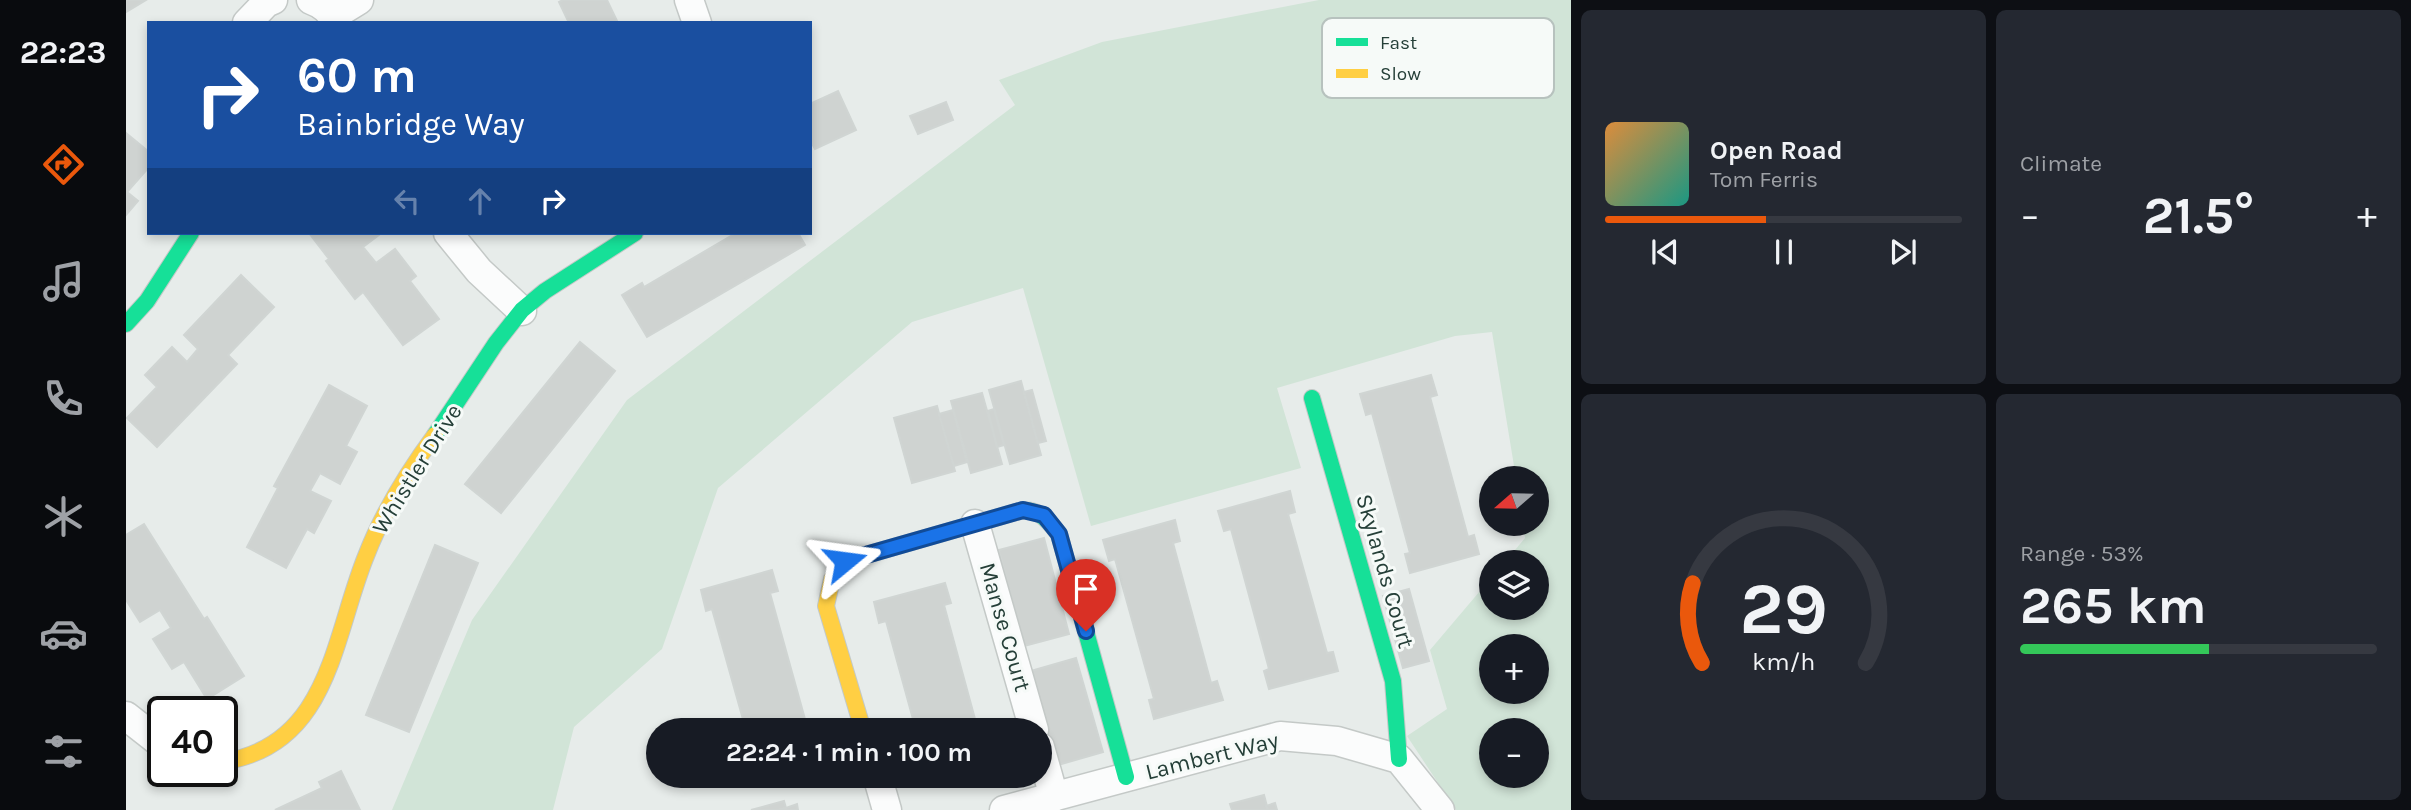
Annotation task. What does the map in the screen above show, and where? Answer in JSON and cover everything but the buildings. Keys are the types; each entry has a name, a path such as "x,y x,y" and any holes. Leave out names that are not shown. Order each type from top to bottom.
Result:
{"street":[{"path":"327,13 359,0"},
{"path":"689,0 696,21"},
{"path":"126,324 147,301 190,235"},
{"path":"450,235 479,271 522,311"},
{"name":"Whistler Drive","path":"238,758 276,743 310,708 328,671 358,576 386,510 499,340 522,311 544,290 587,266 632,235"},
{"name":"Skylands Court","path":"1312,398 1393,681 1399,759"},
{"path":"859,718 826,606 832,579 845,561 1023,510 1044,515 1059,534 1126,777"},
{"name":"Manse Court","path":"975,524 1031,718"},
{"path":"126,716 147,732"},
{"name":"Lambert Way","path":"1004,810 1280,736 1337,741 1399,759"},
{"path":"1399,759 1440,810"},
{"path":"881,788 887,810"},
{"path":"1051,788 1054,797"}],"green space":[{"path":"1319,0 1571,0 1571,810 1456,810 1407,736 1447,709 1430,650 1479,592 1479,620 1549,620 1549,550 1515,550 1525,536 1549,536 1549,466 1514,466 1492,332 1455,336 1277,388 1301,468 1091,526 1023,288 912,322 718,488 662,649 574,727 553,810 392,810 472,620 627,400 1015,105 999,80 1102,42"}],"traffic: fast":[{"path":"126,324 147,301 190,235"},
{"path":"435,435 496,343 522,310 545,291 632,235"},
{"path":"1312,398 1393,681 1399,759"},
{"path":"1016,512 1036,512 1059,534 1126,777"}],"traffic: slow":[{"path":"238,758 258,752 285,734 306,711 322,683 334,653 366,556 380,524 405,478 435,435"},
{"path":"859,718 826,606 832,579 845,561 1016,512"}],"route":[{"path":"845,561 1023,510 1044,515 1059,534 1086,631"}]}
